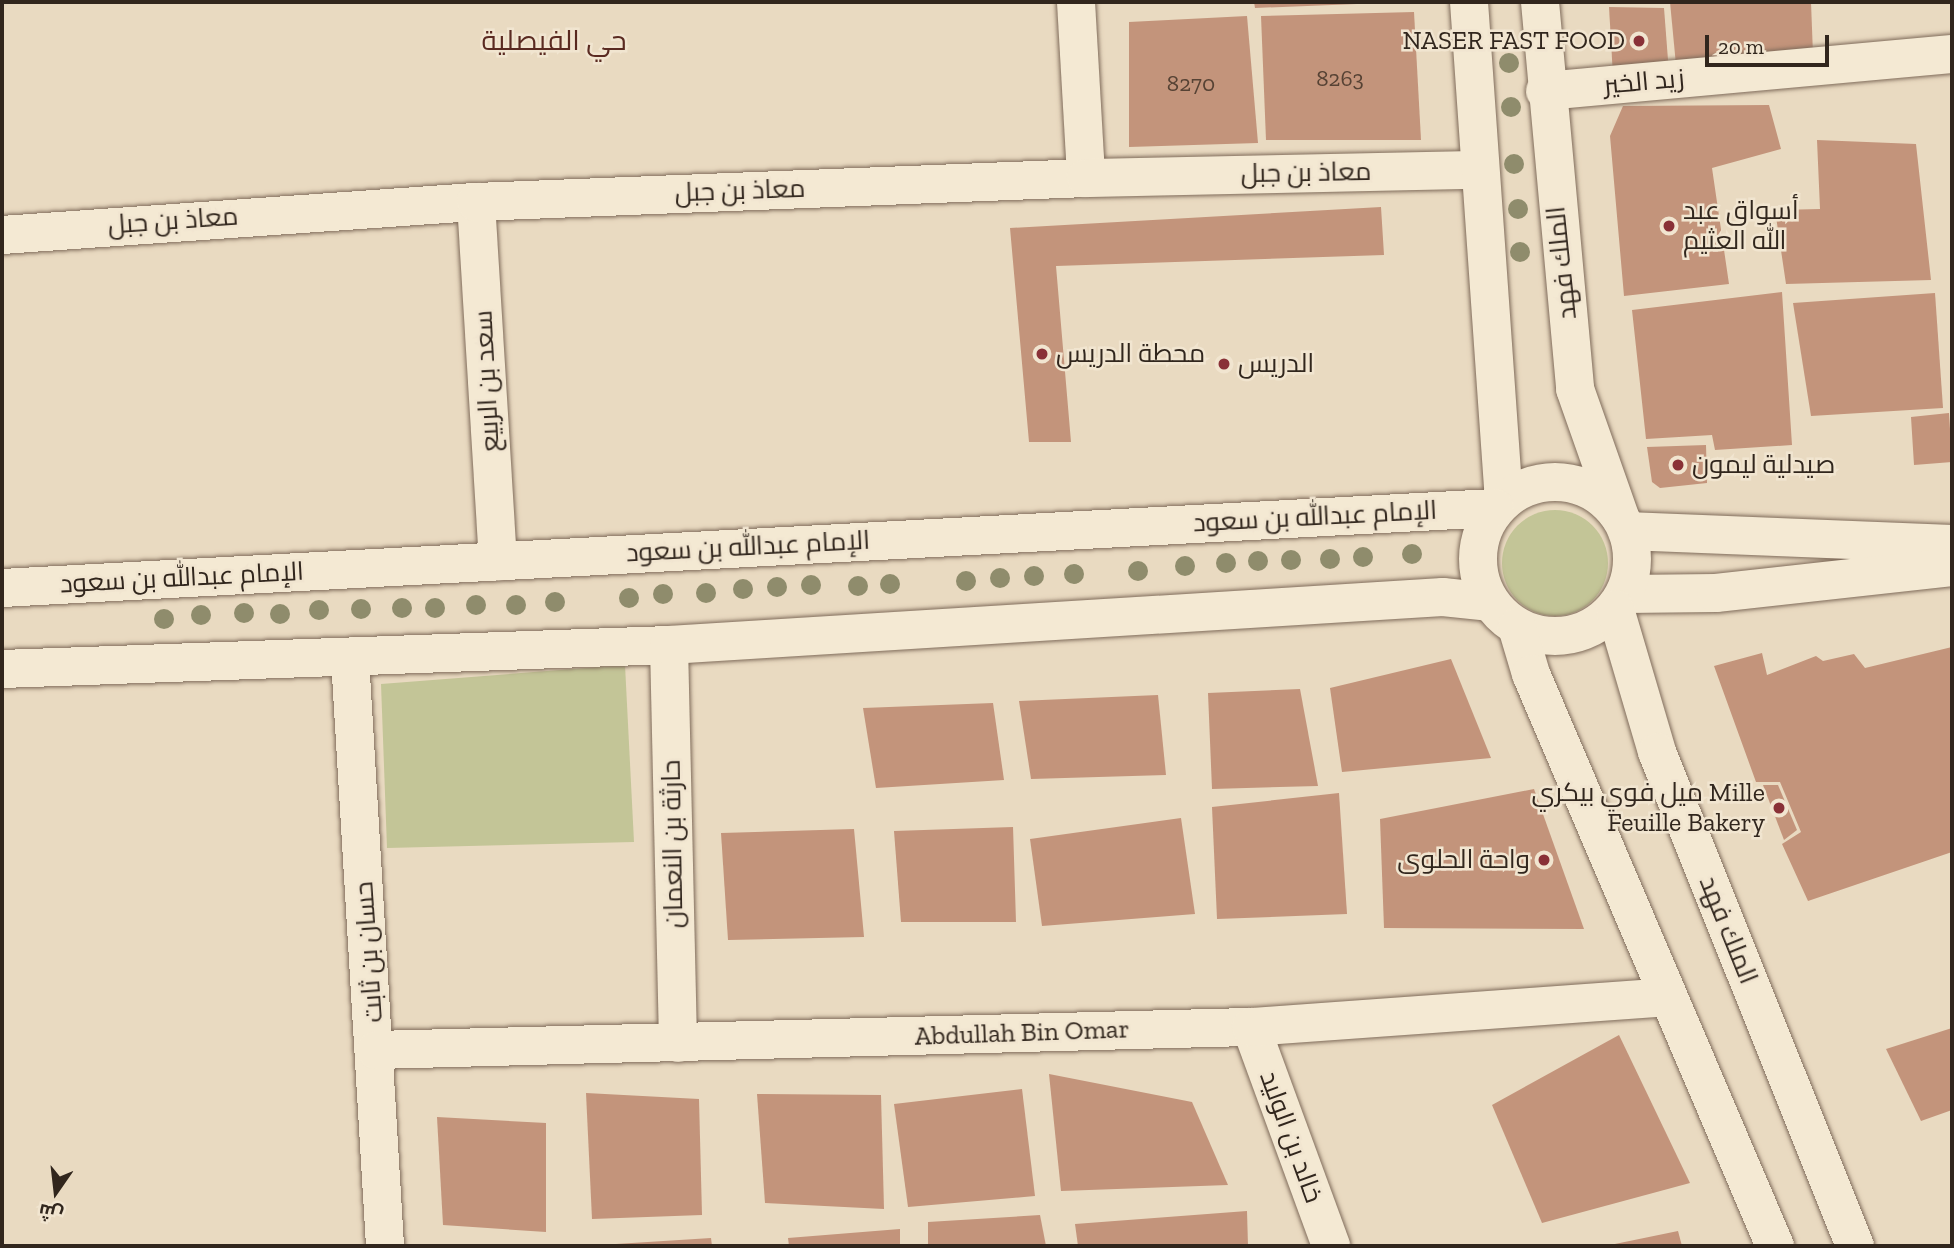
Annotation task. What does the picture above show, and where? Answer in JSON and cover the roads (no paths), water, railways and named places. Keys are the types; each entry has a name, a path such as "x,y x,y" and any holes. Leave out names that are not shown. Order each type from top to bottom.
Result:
{"street":[{"path":"1076,2 1086,178"},
{"path":"1469,2 1500,505"},
{"name":"الملك فهد","path":"1540,2 1545,91 1575,389 1623,524"},
{"name":"زيد الخير","path":"1545,91 1952,54"},
{"name":"معاذ بن جبل","path":"2,235 477,202 1086,178 1479,170"},
{"name":"سعد بن الربيع","path":"477,202 498,561"},
{"path":"1620,602 1633,550 1623,524 1604,500 1560,482 1536,484 1500,505 1482,533 1476,563 1489,602 1517,627 1561,637 1583,632 1620,602 1952,567"},
{"name":"الإمام عبدالله بن سعود","path":"2,588 1500,505"},
{"path":"1623,524 1952,544"},
{"path":"2,669 669,645 1443,597 1489,602"},
{"name":"الملك فهد","path":"1620,602 1657,752 1855,1246"},
{"path":"1517,627 1531,674 1775,1246"},
{"name":"حارثة بن النعمان","path":"669,645 678,1043"},
{"name":"حسان بن ثابت","path":"350,658 376,1050 385,1246"},
{"name":"Abdullah Bin Omar","path":"376,1050 1251,1027 1668,997"},
{"name":"خالد بن الوليد","path":"1251,1027 1331,1246"}],"place":[{"name":"NASER FAST FOOD","path":"1639,41"},
{"name":"أسواق عبد الله العثيم","path":"1669,226"},
{"name":"محطة الدريس","path":"1042,354"},
{"name":"الدريس","path":"1224,364"},
{"name":"صيدلية ليمون","path":"1678,465"},
{"name":"ميل فوي بيكري Mille Feuille Bakery","path":"1779,808"},
{"name":"واحة الحلوى","path":"1544,860"}],"district":[{"name":"حي الفيصلية","path":"554,41"}]}
